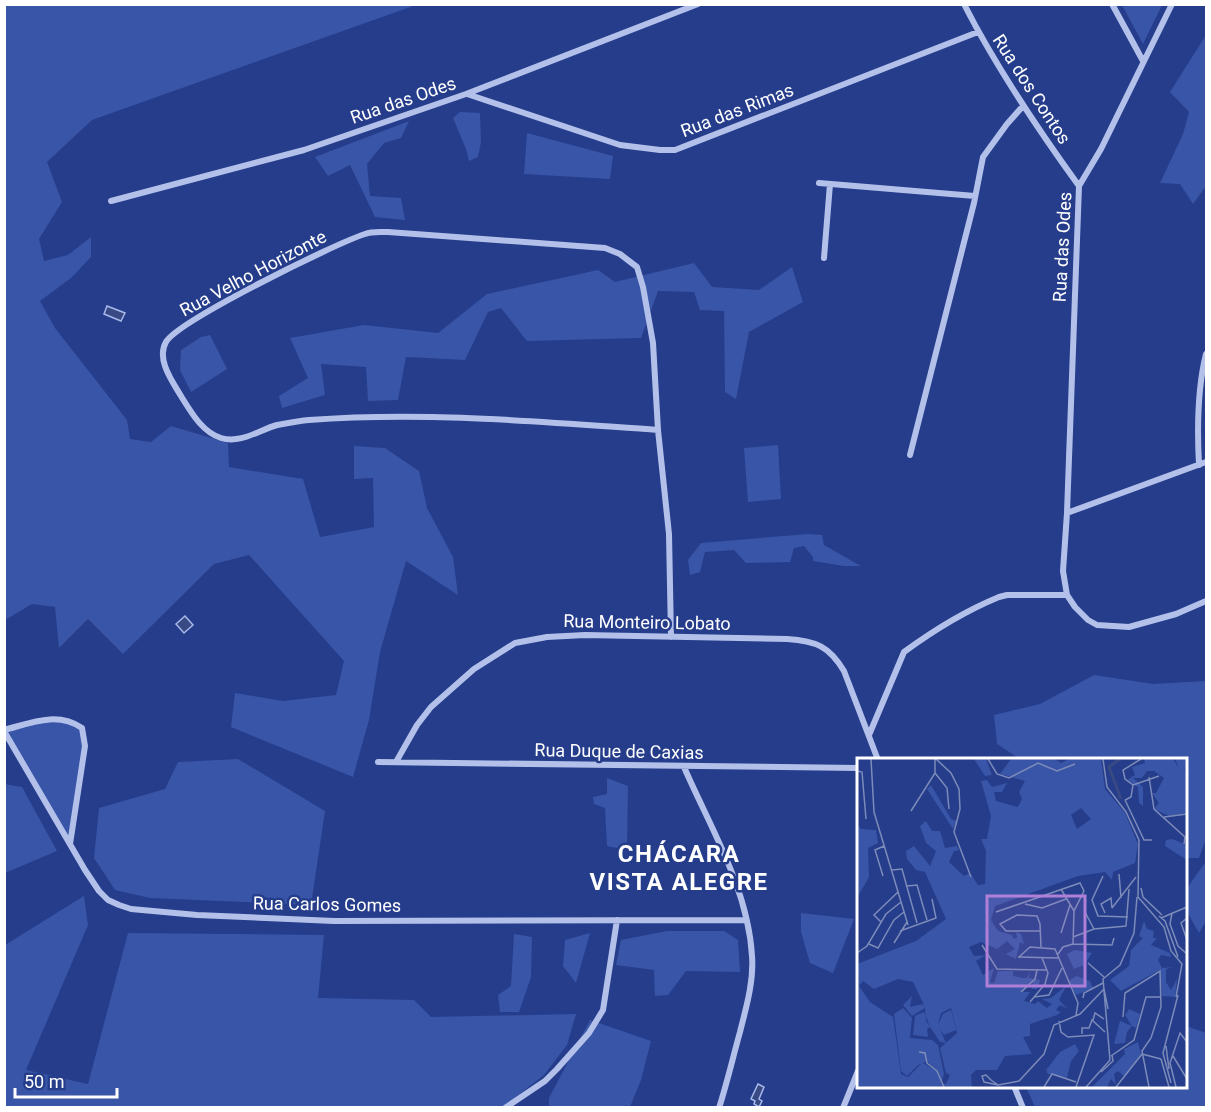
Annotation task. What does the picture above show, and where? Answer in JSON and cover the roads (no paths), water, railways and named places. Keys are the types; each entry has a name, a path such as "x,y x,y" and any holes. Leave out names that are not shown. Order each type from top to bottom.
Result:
{"street":[{"name":"Rua das Odes","path":"111,201 291,154 466,94 698,4"},
{"name":"Rua dos Contos","path":"964,4 978,32 1023,106 1079,186"},
{"path":"1112,4 1143,61"},
{"name":"Rua das Odes","path":"1067,595 1062,572 1067,513 1079,186 1101,150 1172,4"},
{"name":"Rua das Rimas","path":"466,94 621,144 675,150 978,32"},
{"path":"910,455 983,157 1023,106"},
{"path":"819,183 975,196"},
{"path":"824,258 830,184"},
{"name":"Rua Velho Horizonte","path":"658,430 496,419 362,417 276,425 239,439 229,440 212,434 190,410 169,376 163,356 164,348 170,338 191,322 314,256 368,232 605,248 620,254 637,267 653,343 658,430 669,534 671,637"},
{"path":"1199,465 1199,405 1206,354"},
{"path":"1067,513 1206,462"},
{"path":"868,735 904,652 951,621 999,597 1067,595 1088,620 1097,625 1129,627 1158,620 1206,601"},
{"name":"Rua Monteiro Lobato","path":"396,762 417,725 431,707 474,669 515,643 547,637 585,635 787,639 818,643 838,660 844,671 878,758"},
{"path":"4,730 58,718 67,719 82,728 85,746 70,845"},
{"name":"Rua Carlos Gomes","path":"4,730 99,891 108,900 131,909 197,915 334,921 746,920"},
{"name":"Rua Duque de Caxias","path":"378,762 857,768"},
{"path":"684,767 733,876 746,920 752,955 747,1003 719,1107"},
{"path":"505,1107 545,1080 557,1069 588,1033 603,1010 617,920"},
{"path":"843,1107 857,1073"},
{"path":"1015,1088 1023,1107"}],"district":[{"name":"CHÁCARA VISTA ALEGRE","path":"679,868"}]}
